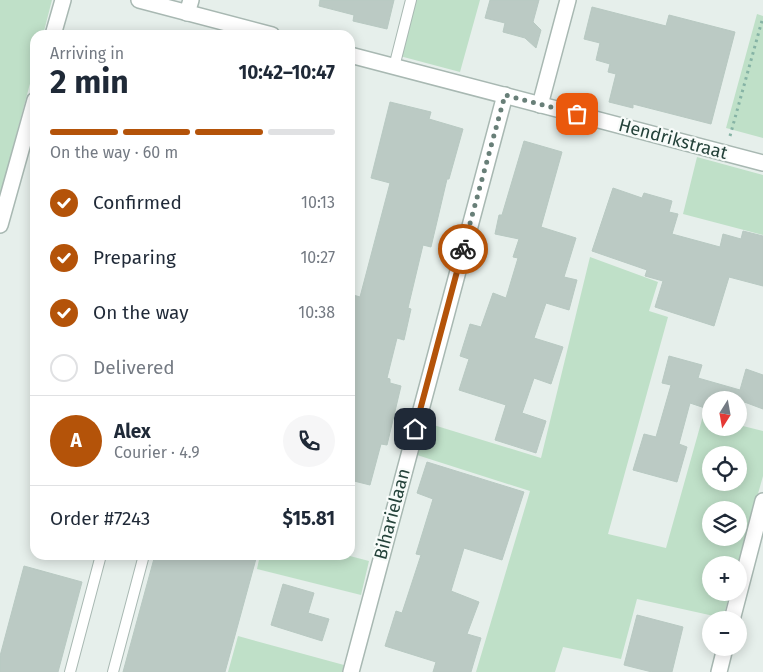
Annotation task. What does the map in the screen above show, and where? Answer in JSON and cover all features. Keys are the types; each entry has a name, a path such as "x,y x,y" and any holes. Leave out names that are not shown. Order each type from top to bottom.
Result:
{"street":[{"path":"54,30 63,0"},
{"path":"139,0 189,6 258,30"},
{"path":"540,105 568,0"},
{"name":"Hendrikstraat","path":"355,57 763,163"},
{"name":"Biharielaan","path":"351,672 505,95"},
{"path":"0,225 30,118"},
{"path":"734,611 763,501"},
{"path":"719,672 723,656"}],"lane":[{"path":"394,67 411,0"},
{"path":"70,672 100,560"},
{"path":"113,672 143,560"}],"path":[{"path":"725,153 763,17"}],"green space":[{"path":"0,0 52,0 44,30 30,30 30,84 0,195"},
{"path":"410,0 480,0 460,72 396,55"},
{"path":"757,14 763,16 763,138 726,128"},
{"path":"697,157 763,175 763,235 683,214"},
{"path":"590,257 658,282 649,311 668,317 608,534 666,548 702,420 702,436 748,436 748,427 763,431 763,476 747,533 747,501 702,501 702,546 743,546 741,556 702,556 702,601 728,601 725,611 702,611 702,613 637,599 621,659 563,647 555,672 476,672 530,491 417,455 427,423 541,458"},
{"path":"355,557 369,561 361,595 257,569 259,560 355,560"},
{"path":"238,636 344,665 342,672 228,672"}],"building":[{"path":"320,0 394,0 387,29 353,21 354,15 319,6"},
{"path":"490,0 539,0 533,22 541,30 536,48 525,38 503,32 505,23 485,18"},
{"path":"592,7 666,26 669,15 735,32 711,124 633,104 633,108 609,102 616,74 608,72 610,64 596,60 600,43 584,39"},
{"path":"390,102 431,112 429,119 463,129 449,179 447,179 431,247 423,245 408,308 411,309 404,340 397,338 387,378 390,379 390,383 401,386 387,445 381,444 370,485 355,481 355,296 360,297 390,183 371,178"},
{"path":"524,141 562,152 541,227 576,238 564,277 577,280 569,310 546,303 534,338 563,347 551,384 534,378 522,413 546,421 536,453 495,440 506,405 459,390 469,359 460,356 470,324 481,327 493,293 506,298 518,258 513,257 519,239 495,234 499,215 502,215"},
{"path":"613,188 642,198 644,193 672,201 669,212 678,214 672,234 720,247 723,234 741,239 743,231 763,236 763,286 729,277 714,326 655,307 663,281 645,276 647,270 592,251"},
{"path":"669,356 702,365 698,378 740,390 746,369 763,375 763,409 748,403 748,391 702,391 702,407 690,403 679,444 687,447 677,482 633,470 644,434 656,437 671,385 662,383"},
{"path":"427,462 524,492 502,560 464,548 451,591 479,602 467,634 481,638 471,672 433,672 436,662 385,646 396,611 402,613 421,555 416,554 433,499 417,493"},
{"path":"154,560 256,560 225,672 123,672"},
{"path":"24,566 82,582 58,672 0,672 0,656"},
{"path":"283,584 314,593 308,613 329,619 322,641 271,625"},
{"path":"637,615 683,627 672,672 652,672 624,665"}],"way so far":[{"path":"463,249 505,95 577,114"}],"route":[{"path":"415,429 463,249"}]}
